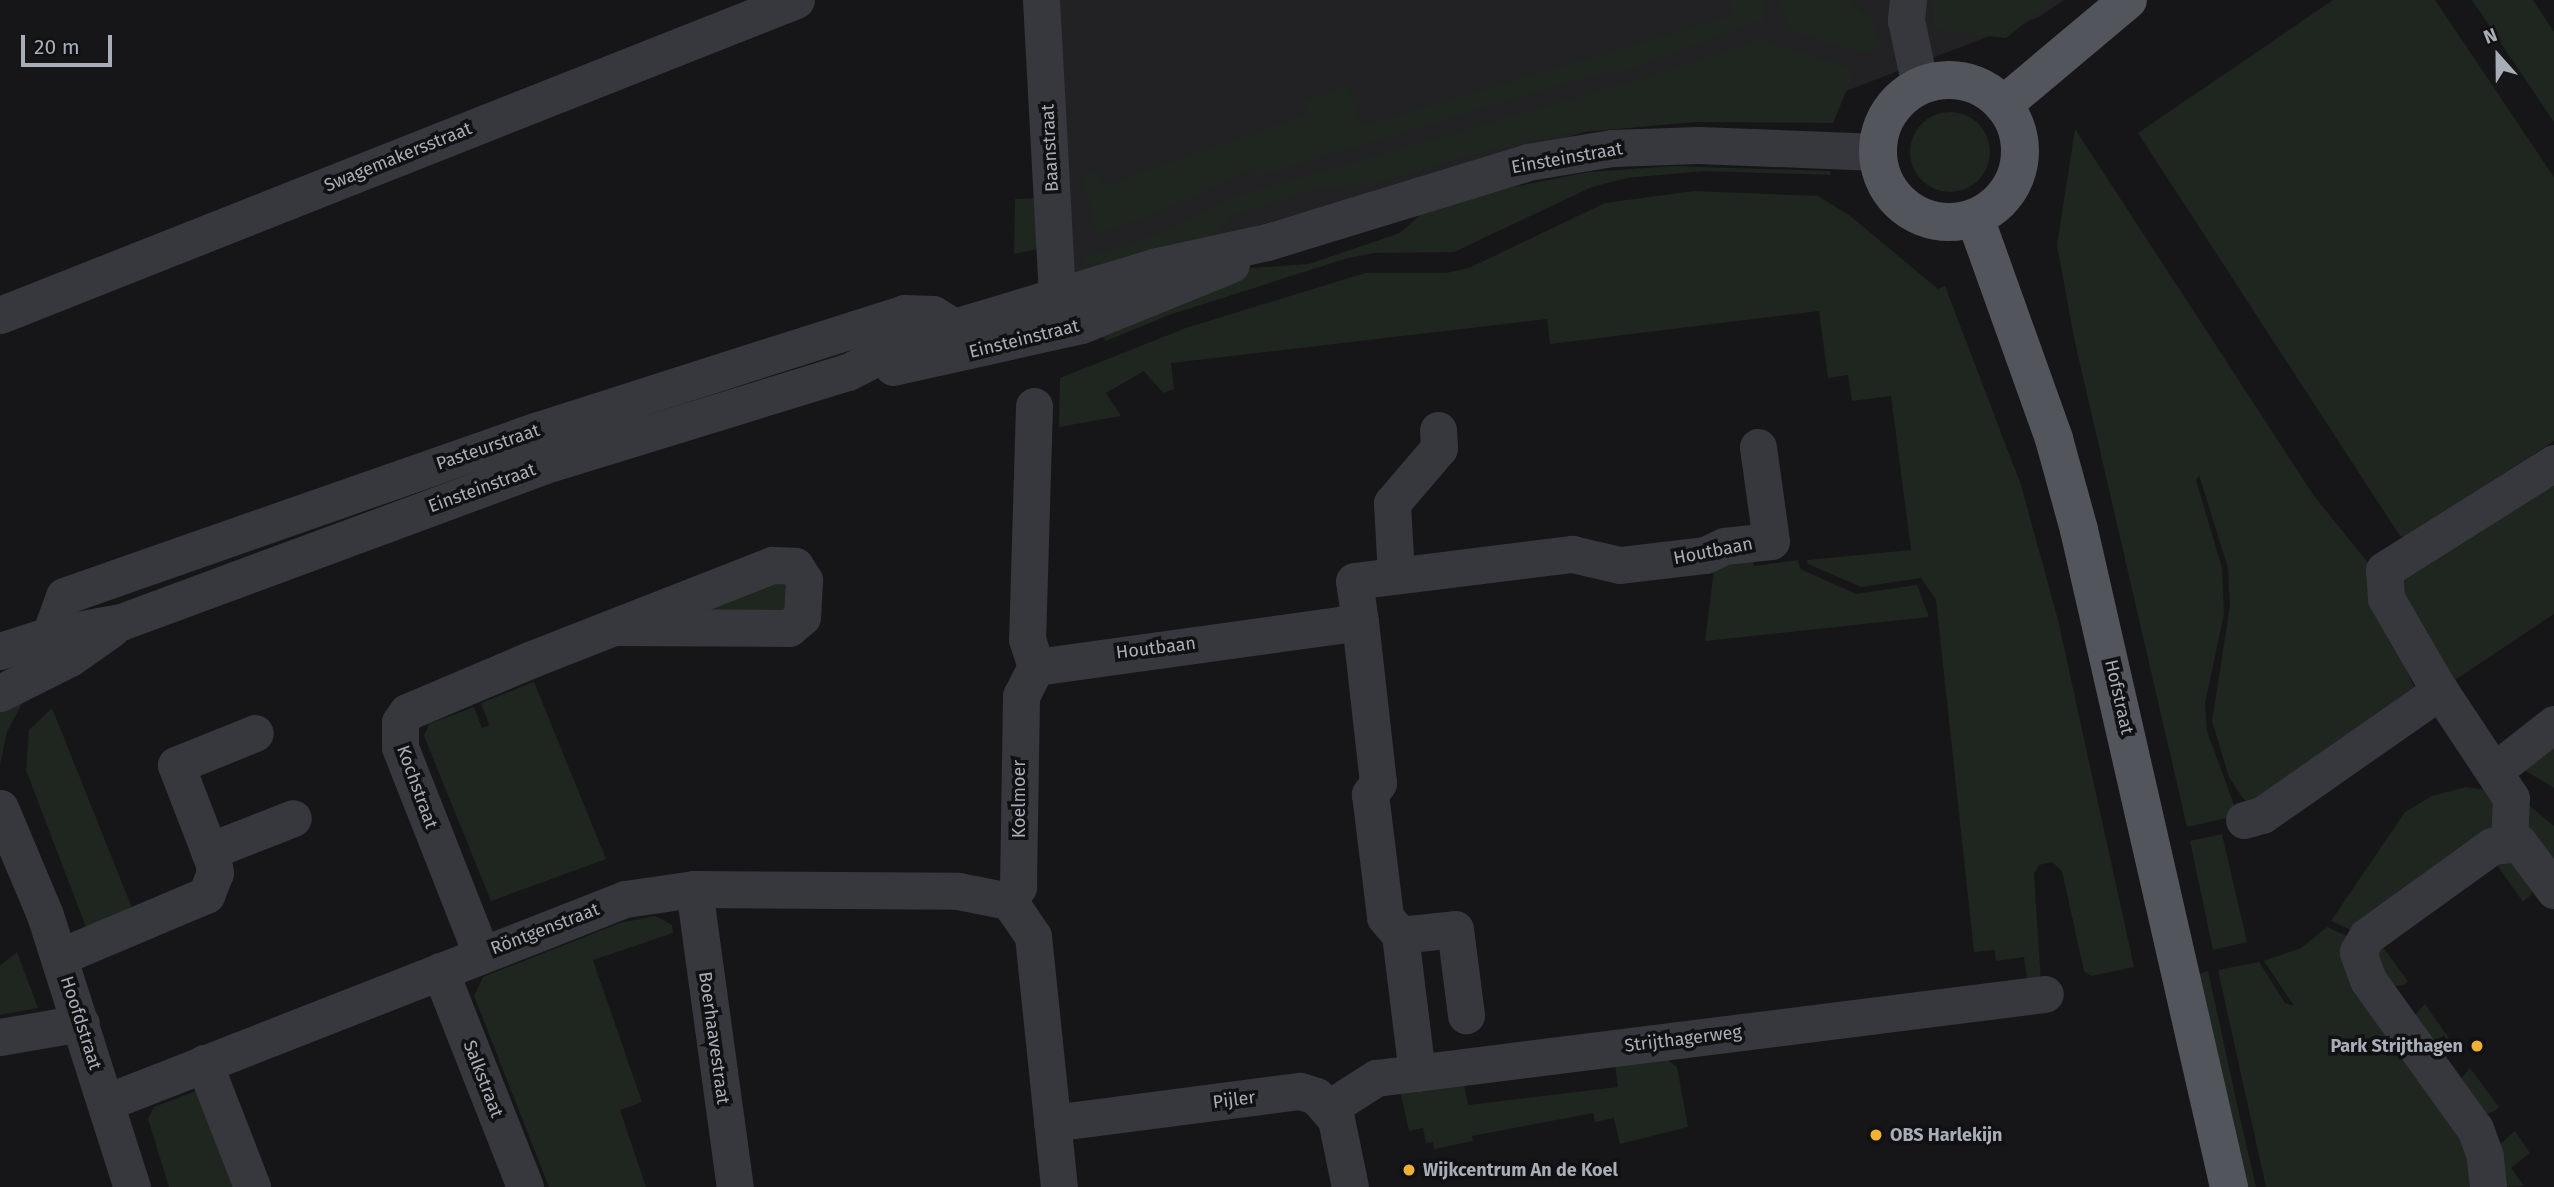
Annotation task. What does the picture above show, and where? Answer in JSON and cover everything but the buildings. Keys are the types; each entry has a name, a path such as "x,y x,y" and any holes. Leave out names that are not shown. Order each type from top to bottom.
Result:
{"main road":[{"path":"2003,105 2128,0"},
{"path":"1965,82 2003,105 2019,140 2017,169 2006,195 1975,218 1936,222 1909,210 1889,190 1878,152 1881,129 1892,108 1920,86 1965,82"},
{"name":"Hofstraat","path":"1975,218 2054,439 2080,530 2229,1187"}],"street":[{"name":"Swagemakersstraat","path":"0,315 796,0"},
{"name":"Baanstraat","path":"1041,0 1057,296"},
{"path":"1908,0 1909,38 1920,86"},
{"name":"Einsteinstraat","path":"0,651 50,635 121,622 545,465 848,372 954,327 1197,255 1267,242 1517,165 1601,150 1698,145 1878,152"},
{"name":"Einsteinstraat","path":"848,372 968,354 1081,325 1226,267 1267,242"},
{"name":"Pasteurstraat","path":"50,635 64,596 538,430 904,313 933,314 954,327"},
{"path":"1034,406 1027,639 1036,667"},
{"path":"1396,575 1392,503 1439,448 1438,430"},
{"name":"Houtbaan","path":"1416,1073 1400,935 1385,917 1370,794 1378,783 1377,770 1354,581 1572,554 1620,565 1705,555 1724,545 1770,541 1758,447"},
{"path":"2509,843 2511,798 2440,691 2386,598 2384,570 2554,463"},
{"name":"Einsteinstraat","path":"0,693 70,658 121,622"},
{"name":"Houtbaan","path":"1036,667 1360,622"},
{"name":"Kochstraat","path":"481,954 400,747 400,722 417,705 615,627"},
{"name":"Koelmoer","path":"1009,901 1018,887 1021,696 1036,667"},
{"path":"2244,820 2262,815 2440,691"},
{"path":"2494,771 2554,724"},
{"path":"59,957 206,895 215,873 209,850 176,765 255,733"},
{"name":"Hoofdstraat","path":"0,808 10,851 59,957 132,1187"},
{"path":"209,850 293,818"},
{"path":"2488,1187 2485,1156 2475,1129 2368,980 2358,952 2367,936 2492,846 2518,843 2554,890"},
{"name":"Röntgenstraat","path":"107,1102 625,899 694,889 958,891 1009,901"},
{"name":"Boerhaavestraat","path":"694,889 735,1187"},
{"path":"1009,901 1033,936 1059,1187"},
{"path":"1400,935 1455,929 1466,1015"},
{"name":"Salkstraat","path":"440,971 525,1187"},
{"name":"Strijthagerweg","path":"1329,1108 1376,1078 2045,994"},
{"path":"0,1037 81,1023"},
{"path":"204,1063 252,1187"},
{"name":"Pijler","path":"1052,1123 1300,1091 1316,1096 1329,1108"},
{"path":"1329,1108 1339,1131 1350,1187"}],"shaded area":[{"path":"1057,0 2064,0 2039,17 1799,109 1631,119 1074,278"},
{"path":"1728,0 1764,0 1766,19 1630,70 1598,74 1257,177 1254,169 1153,215 1096,234 1083,176 1098,171 1103,186 1307,114 1304,101 1348,86 1361,126 1733,15"},
{"path":"1780,0 1853,0 1852,4 1873,20 1881,50 1857,52 1796,33 1787,25"},
{"path":"1933,0 2054,0 2006,38 1934,30"},
{"path":"2333,0 2435,0 2554,177 2554,441 2405,537 2400,536 2138,133"},
{"path":"2472,0 2533,0 2554,32 2554,122"},
{"path":"1759,39 1849,67 1851,80 1833,123 1695,122 1572,133 1468,156 1379,183 1322,188 1231,216 1207,240 1094,267 1080,258 1131,245 1236,196 1650,76"},
{"path":"1950,112 1965,115 1978,124 1987,137 1990,152 1987,167 1978,180 1965,189 1950,192 1935,189 1922,180 1913,167 1910,152 1913,137 1922,124 1935,115"},
{"path":"2075,129 2314,496 2369,564 2381,611 2413,685 2425,695 2257,812 2242,797 2229,777 2212,721 2230,606 2228,568 2199,475 2196,480 2222,568 2224,614 2205,703 2207,731 2235,808 2227,818 2187,827 2074,338 2057,245"},
{"path":"1673,166 1830,171 1831,175 1705,171 1627,178 1592,187 1454,252 1374,253 1348,258 1169,315 1106,341 1099,333 1252,268 1309,264 1400,233 1421,214 1498,190 1589,172"},
{"path":"1694,191 1818,196 1849,215 1938,289 1945,286 2021,485 2058,620 2134,967 2091,976 2084,971 2062,871 2052,862 2039,865 2034,874 2041,982 2029,992 2024,957 1996,961 1995,950 1974,952 1936,600 1921,578 1861,587 1808,564 1807,560 1911,550 1891,396 1852,401 1848,375 1828,378 1819,311 1550,344 1547,319 1171,363 1174,389 1163,393 1144,371 1106,393 1121,416 1059,427 1060,378 1186,328 1365,273 1446,273 1469,268 1605,203"},
{"path":"1036,198 1042,248 1014,254 1015,199"},
{"path":"2554,475 2554,614 2446,686 2397,578"},
{"path":"1752,558 1754,566 1798,560 1800,569 1856,594 1917,585 1929,617 1705,641 1715,562"},
{"path":"787,577 792,610 690,614"},
{"path":"534,682 606,859 491,901 424,736 429,724 474,707 482,728 489,725 481,703"},
{"path":"26,696 7,732 0,765 0,708"},
{"path":"52,708 136,918 89,935 26,770 29,730"},
{"path":"2554,737 2554,788 2521,768"},
{"path":"2466,787 2500,792 2496,825 2351,930 2331,921 2405,812 2432,796"},
{"path":"2524,801 2554,826 2554,870 2522,825"},
{"path":"2222,834 2247,942 2213,950 2190,841"},
{"path":"2506,855 2533,886 2532,894 2523,902 2494,861"},
{"path":"655,916 672,925 673,933 593,960 642,1102 620,1110 646,1187 549,1187 474,996 483,977 620,923"},
{"path":"2327,927 2347,936 2465,1145 2474,1187 2266,1187 2218,970 2259,962 2285,1003 2294,1006 2264,961 2301,948"},
{"path":"2379,942 2408,981 2404,985 2391,987 2372,947"},
{"path":"17,952 38,1008 0,1015 0,966"},
{"path":"2208,971 2256,1187 2246,1187 2198,974"},
{"path":"2425,1004 2453,1044 2450,1047 2441,1050 2414,1016"},
{"path":"1666,1059 1677,1067 1688,1127 1620,1144 1614,1118 1595,1122 1593,1113 1472,1136 1473,1141 1434,1149 1433,1142 1426,1143 1423,1128 1409,1131 1400,1091 1464,1084 1468,1105 1618,1087 1615,1065"},
{"path":"2470,1068 2499,1107 2495,1111 2486,1114 2460,1080"},
{"path":"196,1091 238,1187 169,1187 148,1119 154,1107"},
{"path":"2515,1131 2530,1153 2511,1168 2524,1186 2503,1187 2497,1147"}],"place":[{"name":"Park Strijthagen","path":"2477,1046"},
{"name":"OBS Harlekijn","path":"1876,1135"},
{"name":"Wijkcentrum An de Koel","path":"1409,1170"}]}
